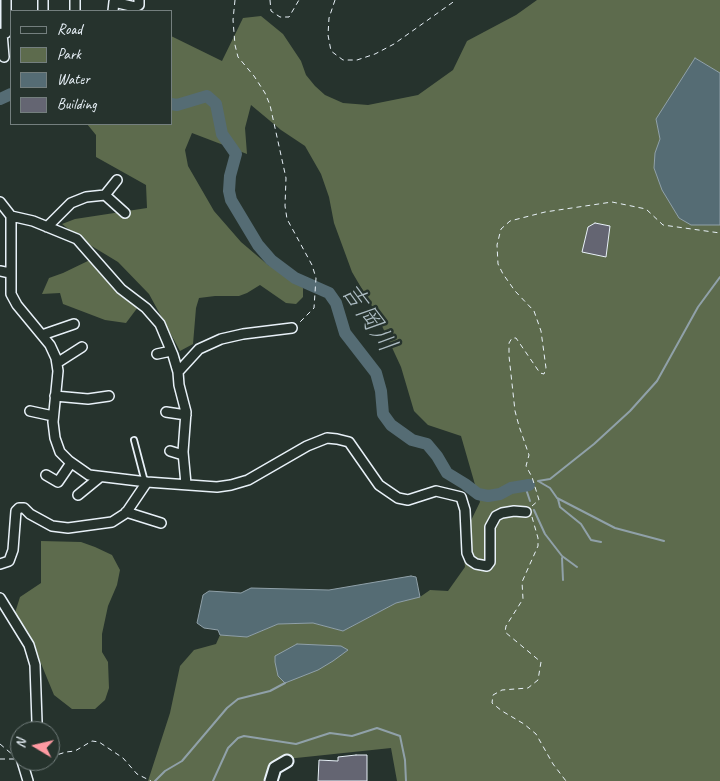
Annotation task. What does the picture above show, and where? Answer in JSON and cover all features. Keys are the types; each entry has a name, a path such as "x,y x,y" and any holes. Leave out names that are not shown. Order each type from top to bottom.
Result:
{"street":[{"path":"4,57 6,0"},
{"path":"113,10 114,2 134,7 139,5 139,0"},
{"path":"47,227 71,203 86,197 105,195 117,180"},
{"path":"105,195 125,213"},
{"path":"0,202 6,214 11,294 50,345 57,363 58,371 53,416 55,438 60,452 71,463 89,475 146,482 216,487 231,486 248,480 307,446 328,438 337,439 349,442 379,485 398,498 408,500 436,491 453,494 462,498 465,510 467,553 470,560 476,564 487,566 490,562 490,527 496,516 514,511 526,512"},
{"path":"6,214 33,221 77,240 121,289 146,308 160,324 178,372 186,415 183,455 186,484"},
{"path":"0,272 10,273"},
{"path":"42,335 74,324"},
{"path":"178,372 199,349 221,339 243,334 292,328"},
{"path":"57,363 82,347"},
{"path":"157,354 171,351"},
{"path":"56,396 88,400 109,396"},
{"path":"30,411 53,416"},
{"path":"166,412 186,415"},
{"path":"170,451 183,455"},
{"path":"46,475 58,482 71,463"},
{"path":"78,495 100,476"},
{"path":"0,564 9,561 13,550 16,511 18,508 24,508 30,514 52,526 68,528 112,522 126,512 146,482"},
{"path":"126,512 161,523"},
{"path":"0,598 29,645 36,665 37,721"},
{"path":"271,781 274,768 287,761"}],"lane":[{"path":"134,440 146,482"}],"path":[{"path":"235,0 233,20 238,57 265,92 270,105 286,178 285,206 287,219 312,265 316,278 314,308 292,328"},
{"path":"270,0 271,11 280,17 289,17 299,0"},
{"path":"335,0 329,18 328,34 331,51 343,60 357,60 375,54 394,44 456,0"},
{"path":"566,781 553,764 536,734 492,703 493,695 502,690 528,688 538,680 541,662 505,632 506,626 523,599 522,582 538,546 533,517 526,512 539,500 532,477 526,466 529,455 515,411 509,356 509,343 512,338 516,338 540,373 544,374 546,368 541,332 534,311 515,291 498,264 497,245 501,229 510,221 545,212 612,202 646,208 663,226 720,233"},
{"path":"60,754 75,751 92,741 99,742 123,758 136,774 151,781"},
{"path":"0,744 10,752"}],"green space":[{"path":"537,0 720,0 720,781 397,781 391,748 277,760 263,781 148,781 170,713 180,666 194,650 216,644 220,635 247,637 278,624 313,623 343,631 396,603 420,597 430,590 448,591 465,567 462,539 480,502 461,436 428,425 414,411 401,367 376,313 352,272 334,223 329,197 321,174 305,146 281,130 251,105 245,128 247,154 192,133 185,150 188,166 214,211 241,242 268,265 289,275 303,288 303,297 296,304 286,303 260,285 239,296 199,298 196,308 193,344 180,351 149,294 118,262 85,242 62,224 75,219 147,208 146,185 96,157 96,135 88,125 172,125 172,36 222,61 243,18 261,16 283,34 301,61 306,75 325,95 343,103 368,105 418,95 453,70 467,41 516,15"},
{"path":"92,259 138,307 126,323 105,320 63,304 60,293 42,294 49,278"},
{"path":"41,541 81,542 95,547 112,555 120,570 117,585 108,606 102,634 102,652 108,662 109,688 105,700 95,709 72,709 54,695 28,632 15,613 20,597 41,583"}],"water":[{"path":"695,58 720,73 720,225 691,225 679,218 662,190 654,168 655,153 660,139 656,119"},
{"path":"411,576 416,577 420,597 396,603 343,631 313,623 278,624 247,637 220,635 218,630 204,628 197,623 203,595 209,591 241,593 251,588 329,590"},
{"path":"297,644 341,646 348,650 318,670 285,683 278,676 275,656"}],"building":[{"path":"595,223 610,226 606,257 582,252 588,227"},
{"path":"367,755 367,781 318,781 319,760 338,761 338,757"}],"waterway":[{"name":"吉岡川","path":"0,99 10,94"},
{"name":"吉岡川","path":"172,104 177,105 207,96 216,104 222,134 236,154 230,176 229,191 231,200 258,245 271,260 295,278 329,293 336,303 345,333 376,373 381,391 383,414 391,425 412,440 427,444 447,473 478,494 488,496 500,494 511,488 529,485"},
{"name":"吉岡川","path":"538,481 550,479 594,444 630,411 657,381 698,307 720,277"},
{"path":"538,481 550,488 557,498 615,528 664,541"},
{"path":"525,486 530,501"},
{"path":"558,499 560,507 581,524 591,540 601,542"},
{"path":"534,510 545,534 562,556 577,567"},
{"path":"562,558 563,580"},
{"path":"155,781 165,771 182,761 227,708 238,699 270,691 285,683"},
{"path":"213,781 228,748 238,738 244,736 296,744 330,733 352,736 377,728 400,736 405,760 406,781"}]}
